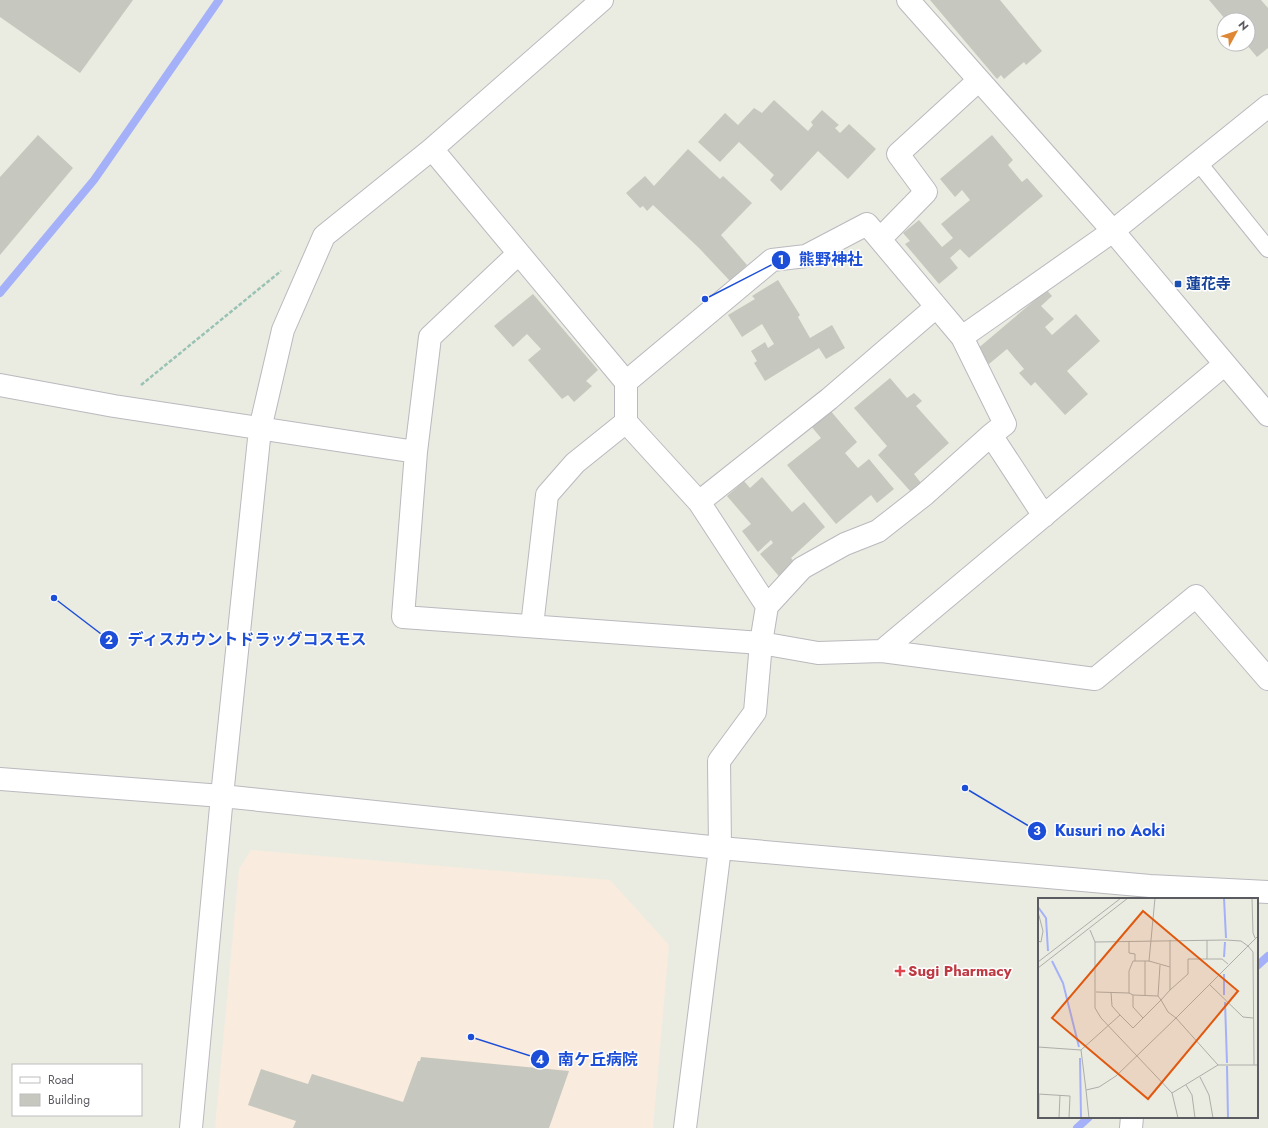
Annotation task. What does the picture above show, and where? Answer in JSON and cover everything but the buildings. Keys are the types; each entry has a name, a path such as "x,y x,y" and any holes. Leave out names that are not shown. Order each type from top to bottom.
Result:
{"street":[{"path":"191,1128 222,796 260,429 283,330 324,236 432,149 602,0"},
{"path":"908,0 1113,231 1268,415"},
{"path":"880,239 926,192 898,154 979,80"},
{"path":"962,337 1113,231 1268,106"},
{"path":"432,149 626,382 626,422 699,502 767,606"},
{"path":"626,382 772,260 806,256 867,224 962,337 1005,424 924,495 878,531 845,544 802,568 767,606 761,642 755,712 719,761 720,848 685,1128"},
{"path":"518,254 430,337 416,452 403,617 761,642 818,652 882,651 1095,678 1196,596 1268,679"},
{"path":"699,502 829,399 936,306"},
{"path":"882,651 1225,364"},
{"path":"0,385 114,406 416,452"},
{"path":"532,626 547,495 575,463 626,422"},
{"path":"991,435 1044,516"},
{"path":"0,779 222,796 1150,892 1268,892"},
{"path":"1131,1128 1132,1118"}],"lane":[{"path":"1198,162 1268,250"}],"path":[{"path":"114,406 287,266"}],"shaded area":[{"path":"251,850 610,880 669,945 653,1128 215,1128 239,869"}],"waterway":[{"path":"0,293 94,180 219,0"},
{"path":"1258,965 1268,956"},
{"path":"1077,1128 1088,1118"}],"place":[{"name":"蓮花寺","path":"1178,284"},
{"name":"熊野神社","path":"705,299"},
{"name":"ディスカウントドラッグコスモス","path":"54,598"},
{"name":"Kusuri no Aoki","path":"965,788"},
{"name":"Sugi Pharmacy","path":"900,971"},
{"name":"南ケ丘病院","path":"471,1037"}]}
